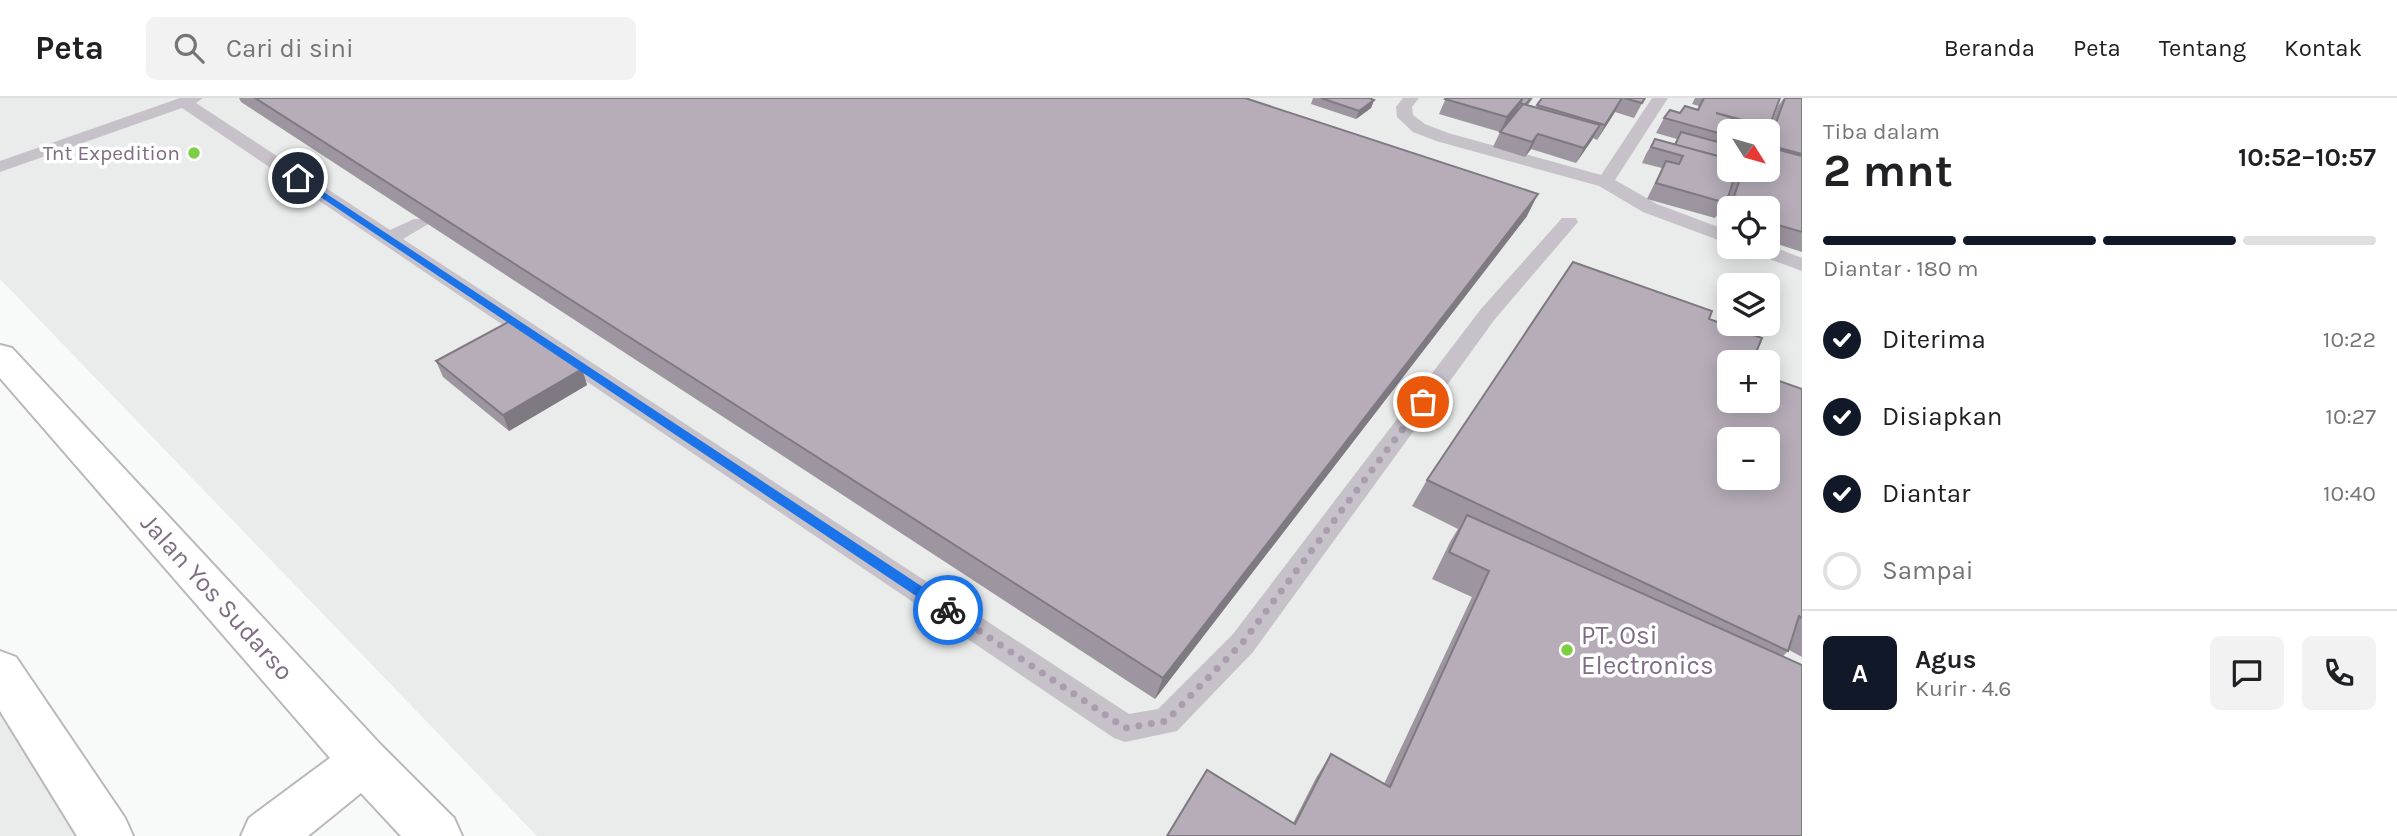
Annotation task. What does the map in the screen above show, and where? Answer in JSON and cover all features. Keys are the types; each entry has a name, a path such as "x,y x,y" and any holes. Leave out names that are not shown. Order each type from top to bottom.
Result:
{"main road":[{"name":"Jalan Yos Sudarso","path":"0,356 364,761 436,836"},
{"path":"0,671 107,836"},
{"path":"267,836 364,761"}],"lane":[{"path":"1411,98 1404,107 1405,117 1419,128 1442,137 1605,182 1650,208 1717,233"},
{"path":"1605,182 1660,98"},
{"path":"0,167 189,100 389,239 1125,728 1166,721 1243,642 1488,314 1569,222"},
{"path":"389,239 421,223"},
{"path":"1780,257 1802,265"}],"shaded area":[{"path":"0,98 1802,98 1802,836 537,836 0,279"},
{"path":"0,691 90,836 0,836"}],"building":[{"path":"255,98 1245,98 1538,194 1163,678"},
{"path":"1321,98 1369,98 1374,100 1359,111"},
{"path":"1446,98 1523,98 1507,117"},
{"path":"1523,98 1531,98 1525,105 1520,103"},
{"path":"1542,98 1622,98 1605,125 1537,105"},
{"path":"1624,98 1645,98 1642,103"},
{"path":"1704,98 1780,98 1772,119 1739,119 1716,113 1736,119 1717,119 1717,133 1664,118 1670,110 1680,113 1685,106 1698,110"},
{"path":"1785,98 1802,98 1802,154 1780,148 1780,119 1777,119"},
{"path":"1523,104 1600,125 1584,148 1538,134 1532,142 1500,132"},
{"path":"1681,132 1717,142 1717,156 1675,145"},
{"path":"1655,139 1717,156 1717,182 1733,182 1728,196 1717,196 1717,200 1656,183 1666,161 1679,164 1683,156 1651,147"},
{"path":"1780,150 1802,156 1802,232 1780,226 1780,196 1734,196 1739,182 1780,182"},
{"path":"1573,262 1712,311 1709,319 1717,322 1717,336 1762,338 1757,350 1717,350 1717,413 1780,413 1780,381 1802,389 1802,618 1799,616 1788,651 1427,480"},
{"path":"514,319 582,369 503,415 436,361"},
{"name":"PT. Osi Electronics","path":"1467,515 1802,665 1802,836 1167,836 1207,770 1295,824 1331,754 1390,787 1489,571 1449,552"}],"way so far":[{"path":"948,610 1125,728 1166,721 1243,642 1423,402"}],"place":[{"name":"Tnt Expedition","path":"194,153"},
{"name":"PT. Osi Electronics","path":"1567,650"}],"route":[{"path":"298,178 948,610"}]}
